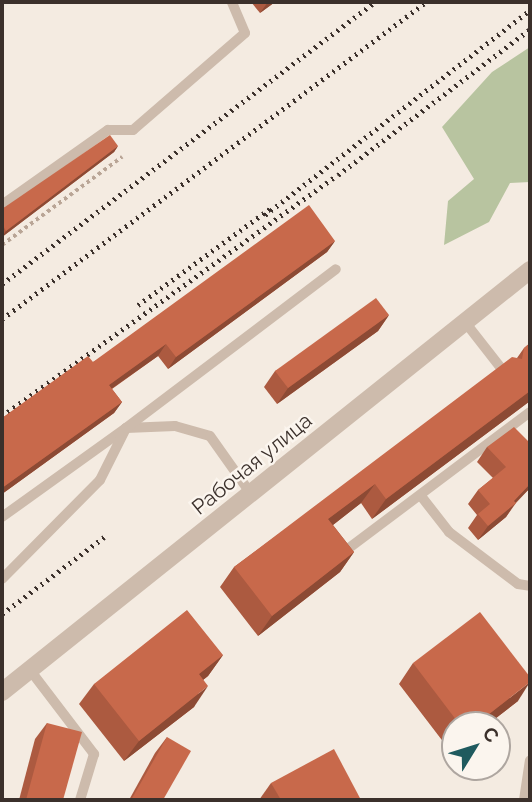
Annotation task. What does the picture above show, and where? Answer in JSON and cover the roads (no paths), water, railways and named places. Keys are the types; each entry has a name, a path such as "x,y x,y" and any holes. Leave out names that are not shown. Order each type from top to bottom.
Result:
{"street":[{"name":"Рабочая улица","path":"2,692 530,270"}],"lane":[{"path":"2,205 108,130 133,130 245,33 232,2"},
{"path":"2,517 126,428 336,269"},
{"path":"465,321 505,372"},
{"path":"349,548 421,496 530,406"},
{"path":"126,428 175,426 209,436 251,494"},
{"path":"2,579 100,480 126,428"},
{"path":"421,496 449,532 518,584 530,586"},
{"path":"30,670 94,754 80,800"},
{"path":"524,800 530,760"}],"railway":[{"path":"2,284 375,2"},
{"path":"2,319 426,2"},
{"path":"265,215 530,10"},
{"path":"2,416 338,175 530,29"},
{"path":"138,305 271,208"},
{"path":"2,614 104,537"}]}
